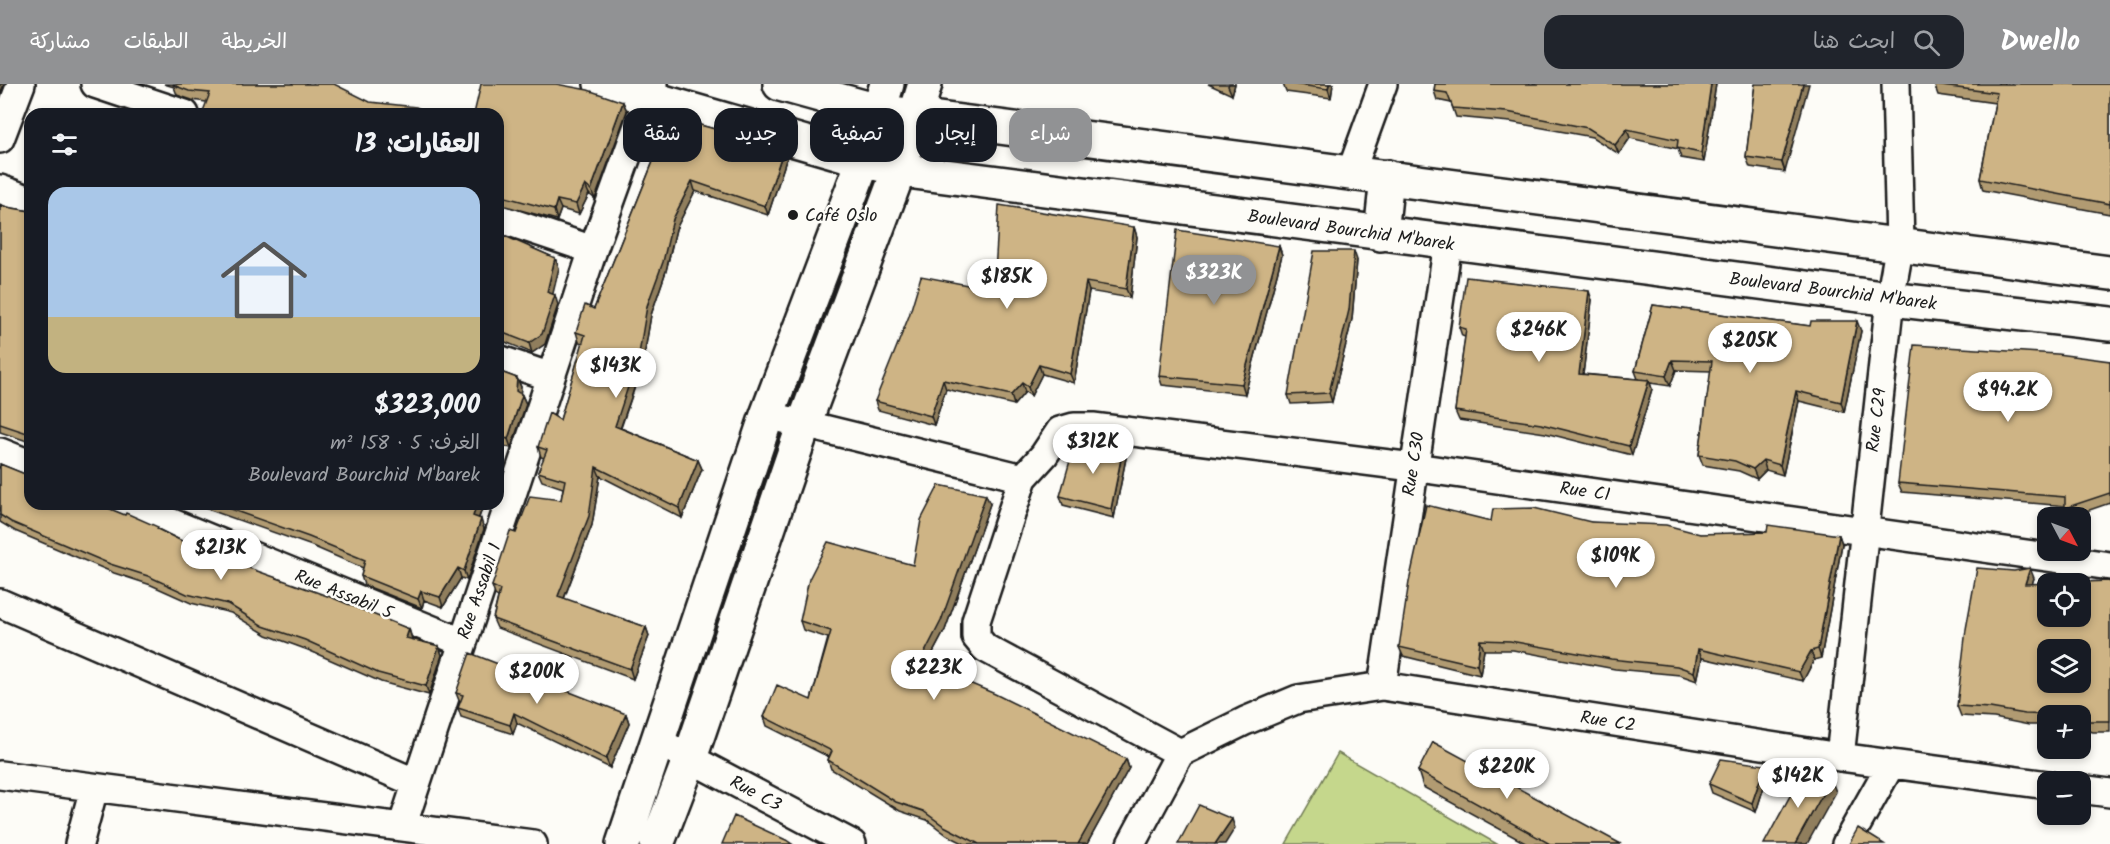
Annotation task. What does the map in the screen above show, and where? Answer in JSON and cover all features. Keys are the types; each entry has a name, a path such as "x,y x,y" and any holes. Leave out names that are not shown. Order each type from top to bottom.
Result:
{"main road":[{"name":"Boulevard Bourchid M'barek","path":"601,84 650,91 810,142"},
{"path":"780,84 883,98 920,99 1351,172 2110,273"},
{"path":"657,844 690,758 804,424 899,170 920,99"},
{"path":"623,844 767,416 863,162"},
{"name":"Boulevard Bourchid M'barek","path":"874,162 899,170 1448,243 1890,299 2110,324"},
{"path":"1381,234 1387,177"}],"street":[{"path":"0,139 21,84"},
{"path":"94,84 167,108"},
{"path":"1351,172 1383,84"},
{"name":"Rue C29","path":"1840,757 1863,530 1890,299 1899,244 1896,84"},
{"name":"Rue Assabil 1","path":"504,496 551,377 593,250 650,91"},
{"path":"0,189 24,198"},
{"path":"504,220 593,250"},
{"name":"Rue C30","path":"1382,686 1448,243"},
{"path":"504,361 551,377"},
{"path":"767,416 1023,478 976,621 976,637 985,648 1180,753 1131,844"},
{"name":"Rue C1","path":"1023,478 1044,455 1060,431 1074,426 1093,427 1413,467 2110,566"},
{"path":"0,452 24,462"},
{"name":"Rue Assabil 5","path":"141,510 462,642"},
{"name":"Rue Assabil 1","path":"416,834 414,782 462,642 500,510"},
{"path":"0,603 414,782"},
{"name":"Rue C2","path":"1180,753 1245,721 1298,699 1382,686 1840,757 2037,783"},
{"name":"Rue C3","path":"658,742 852,844"},
{"path":"1846,844 1891,764"},
{"path":"0,775 416,834 533,844"},
{"path":"79,844 94,788"},
{"path":"2091,790 2110,793"}],"green space":[{"path":"1338,753 1497,844 1286,844"}],"building":[{"path":"334,84 370,102 418,108 204,108 210,93 189,91 173,85"},
{"path":"481,84 556,84 588,90 623,102 591,190 585,185 576,204 557,200 554,210 504,197 504,108 475,108"},
{"path":"1292,84 1329,84 1328,89"},
{"path":"1435,84 1711,84 1701,153 1677,148 1678,140 1627,129 1615,145 1588,128 1507,112 1453,108 1447,93 1434,91"},
{"path":"1755,84 1803,84 1782,162 1746,157"},
{"path":"1934,84 2110,84 2110,204 1980,179 1997,93"},
{"path":"702,126 714,129 714,162 779,162 765,206 692,181 673,219 663,262 647,306 639,354 615,426 698,460 679,508 596,467 589,516 558,596 646,627 630,669 493,619 500,590 492,586 510,531 516,533 530,496 561,500 565,480 538,472 547,450 538,447 549,413 560,420 585,335 576,332 585,305 594,309 653,162 702,162"},
{"path":"999,205 1134,227 1126,289 1086,282 1070,374 1039,365 1028,387 1022,383 1011,395 943,380 931,416 875,401 909,316 921,276 994,290"},
{"path":"0,206 24,210 24,432 0,424"},
{"path":"1177,230 1279,246 1242,384 1159,376"},
{"path":"504,236 555,258 547,292 555,295 542,334 529,343 504,333"},
{"path":"1314,251 1354,251 1349,310 1329,393 1288,395"},
{"path":"1466,277 1589,291 1579,374 1649,380 1629,446 1541,424 1455,411 1466,329 1459,327"},
{"path":"1653,305 1810,326 1811,321 1857,321 1841,402 1796,391 1780,465 1763,460 1753,469 1735,461 1699,455 1712,361 1672,360 1666,376 1635,371"},
{"path":"1914,345 2057,354 2110,361 2110,493 2065,507 2065,497 1898,483"},
{"path":"504,373 517,378 516,391 522,395 508,439 504,438"},
{"path":"1075,443 1123,449 1111,509 1060,496"},
{"path":"0,464 24,474 24,510 113,510 125,515 126,513 204,552 333,598 409,629 406,638 439,646 426,686 378,673 305,640 263,626 228,604 187,594 148,576 110,564 11,522 0,515"},
{"path":"939,485 986,495 941,621 920,662 995,694 1126,759 1078,844 979,844 944,826 923,811 896,802 828,760 832,751 764,717 777,685 811,700 831,631 800,621 809,579 828,542 913,565 921,520"},
{"path":"1426,505 1491,521 1493,509 1534,508 1591,522 1666,525 1700,534 1767,532 1768,525 1839,535 1818,649 1811,651 1799,672 1698,649 1694,672 1677,666 1611,659 1510,641 1480,640 1477,665 1399,647 1409,582"},
{"path":"233,510 475,510 473,516 481,519 464,571 458,568 440,597 421,591 418,599 361,576 365,560"},
{"path":"1977,568 2014,571 2030,568 2025,584 2037,584 2037,627 2091,627 2091,582 2110,581 2110,721 2091,721 2091,705 2037,705 2037,714 1957,706 1966,629"},
{"path":"470,653 626,714 606,759 514,713 510,725 458,708 463,695 456,693"},
{"path":"1433,742 1621,844 1550,844 1418,771"},
{"path":"1721,759 1765,765 1752,803 1709,784"},
{"path":"1804,770 1831,779 1795,844 1764,844"},
{"path":"1199,805 1232,819 1215,844 1178,844"},
{"path":"734,816 786,840 792,844 722,844"},
{"path":"1858,828 1884,844 1849,844"}],"place":[{"name":"Café Oslo","path":"793,215"}]}
